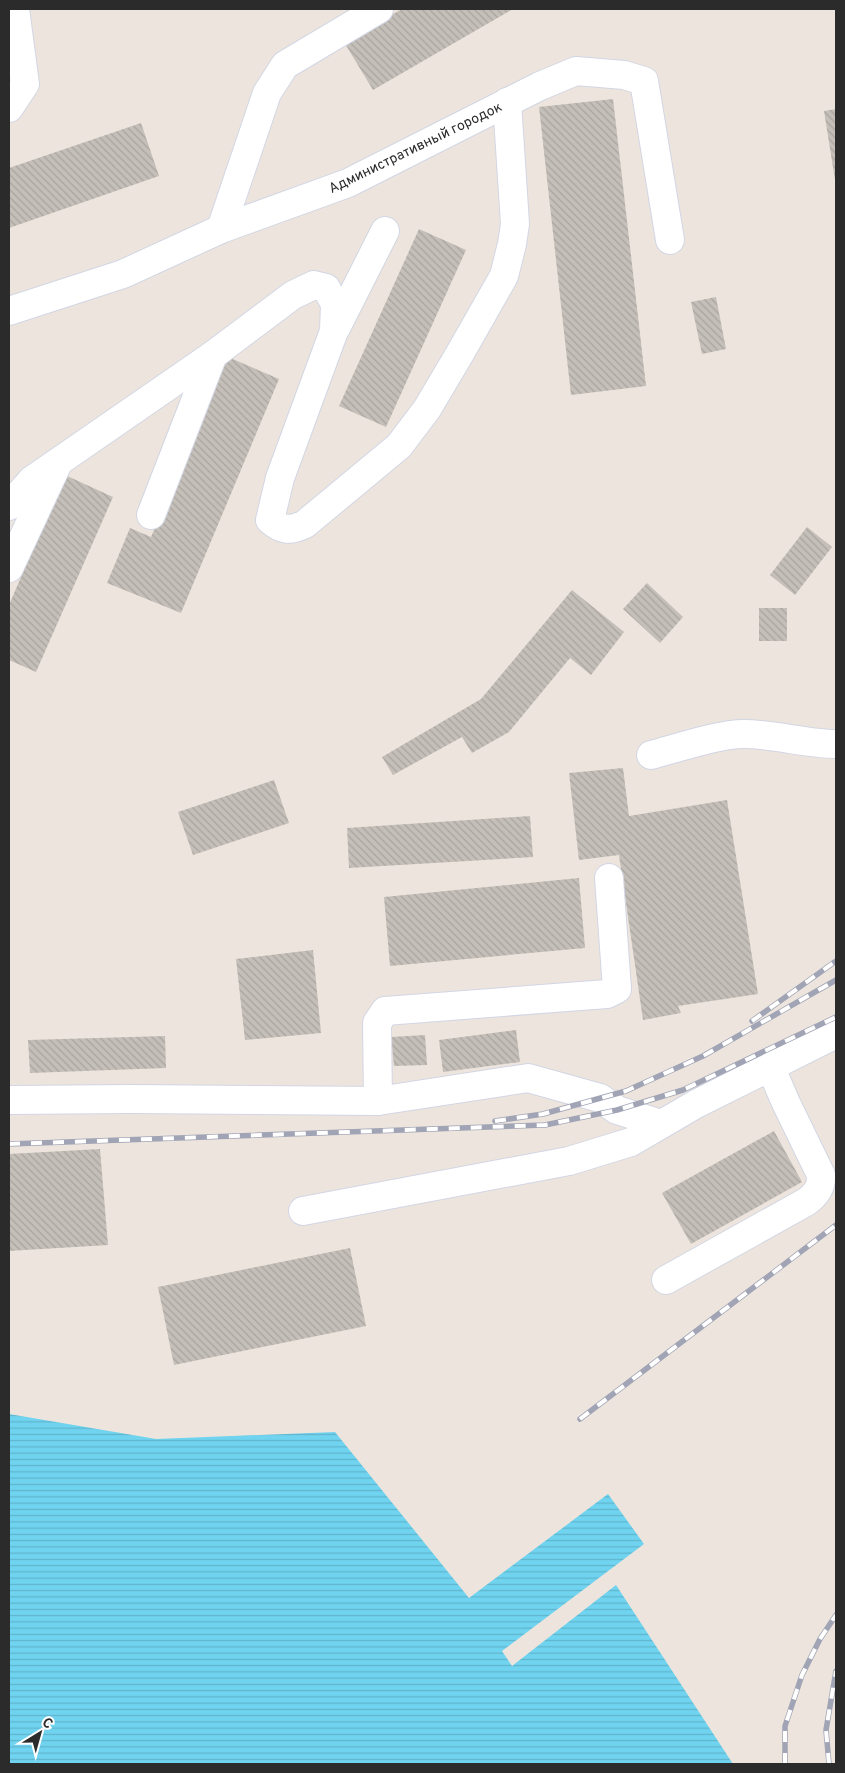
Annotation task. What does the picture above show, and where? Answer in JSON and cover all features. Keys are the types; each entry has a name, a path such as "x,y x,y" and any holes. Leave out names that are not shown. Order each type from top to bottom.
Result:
{"street":[{"path":"9,12 13,9 25,84 9,108"},
{"path":"221,229 266,94 285,65 379,9"},
{"name":"Административный городок","path":"9,311 123,274 221,229 348,183 507,102 576,71 624,75 644,81 670,240"},
{"path":"385,231 334,331 280,478 270,520 277,526 287,530 305,524 399,446 427,409 460,355 504,276 512,244 514,224 507,102"},
{"path":"9,506 32,480 214,355 292,295 314,285 326,288 335,304 334,331"},
{"path":"152,515 214,355"},
{"path":"9,568 59,461"},
{"path":"651,755 726,736 743,734 774,735 836,744"},
{"path":"378,1101 377,1023 384,1012 607,994 617,989 609,878"},
{"path":"303,1211 569,1161 631,1142 696,1104 836,1034"},
{"path":"666,1280 806,1202 814,1196 819,1188 821,1174 770,1066"},
{"path":"9,1100 378,1101 528,1078 600,1098 617,1110 662,1124"}],"water":[{"path":"9,1414 156,1439 335,1432 469,1598 608,1494 644,1544 502,1651 512,1666 616,1585 733,1764 9,1764"}],"building":[{"path":"402,9 513,9 373,90 344,42"},
{"path":"613,99 646,386 571,395 539,107"},
{"path":"836,109 836,180 835,180 824,111"},
{"path":"141,123 159,176 9,228 9,168"},
{"path":"419,229 466,250 386,427 339,406"},
{"path":"716,297 726,349 702,354 691,302"},
{"path":"228,357 279,379 181,613 107,583 130,528 151,537"},
{"path":"65,475 113,497 36,672 9,660 9,605"},
{"path":"807,527 832,547 795,595 770,575"},
{"path":"647,583 683,617 660,643 623,609"},
{"path":"572,590 624,632 591,675 570,658 509,732 472,753 462,737 393,775 382,757 481,699"},
{"path":"759,608 787,608 787,641 759,641"},
{"path":"623,768 629,816 727,800 758,994 678,1006 681,1013 643,1020 619,855 579,860 569,773"},
{"path":"274,780 289,823 193,855 178,812"},
{"path":"530,816 533,857 349,868 347,828"},
{"path":"579,878 585,948 390,966 384,897"},
{"path":"313,950 321,1033 245,1040 236,959"},
{"path":"516,1030 520,1062 443,1072 439,1040"},
{"path":"425,1035 427,1065 394,1066 391,1037"},
{"path":"165,1036 166,1068 30,1073 28,1040"},
{"path":"774,1131 802,1182 691,1244 662,1193"},
{"path":"100,1149 108,1245 9,1251 9,1154"},
{"path":"350,1248 366,1326 174,1365 158,1287"}],"railway":[{"path":"752,1021 836,961"},
{"path":"495,1121 543,1114 626,1091 703,1056 836,980"},
{"path":"9,1144 545,1125 617,1110 683,1090 836,1017"},
{"path":"580,1419 836,1225"},
{"path":"785,1764 785,1726 802,1675 820,1639 836,1615"},
{"path":"829,1764 826,1730 836,1671"}]}
